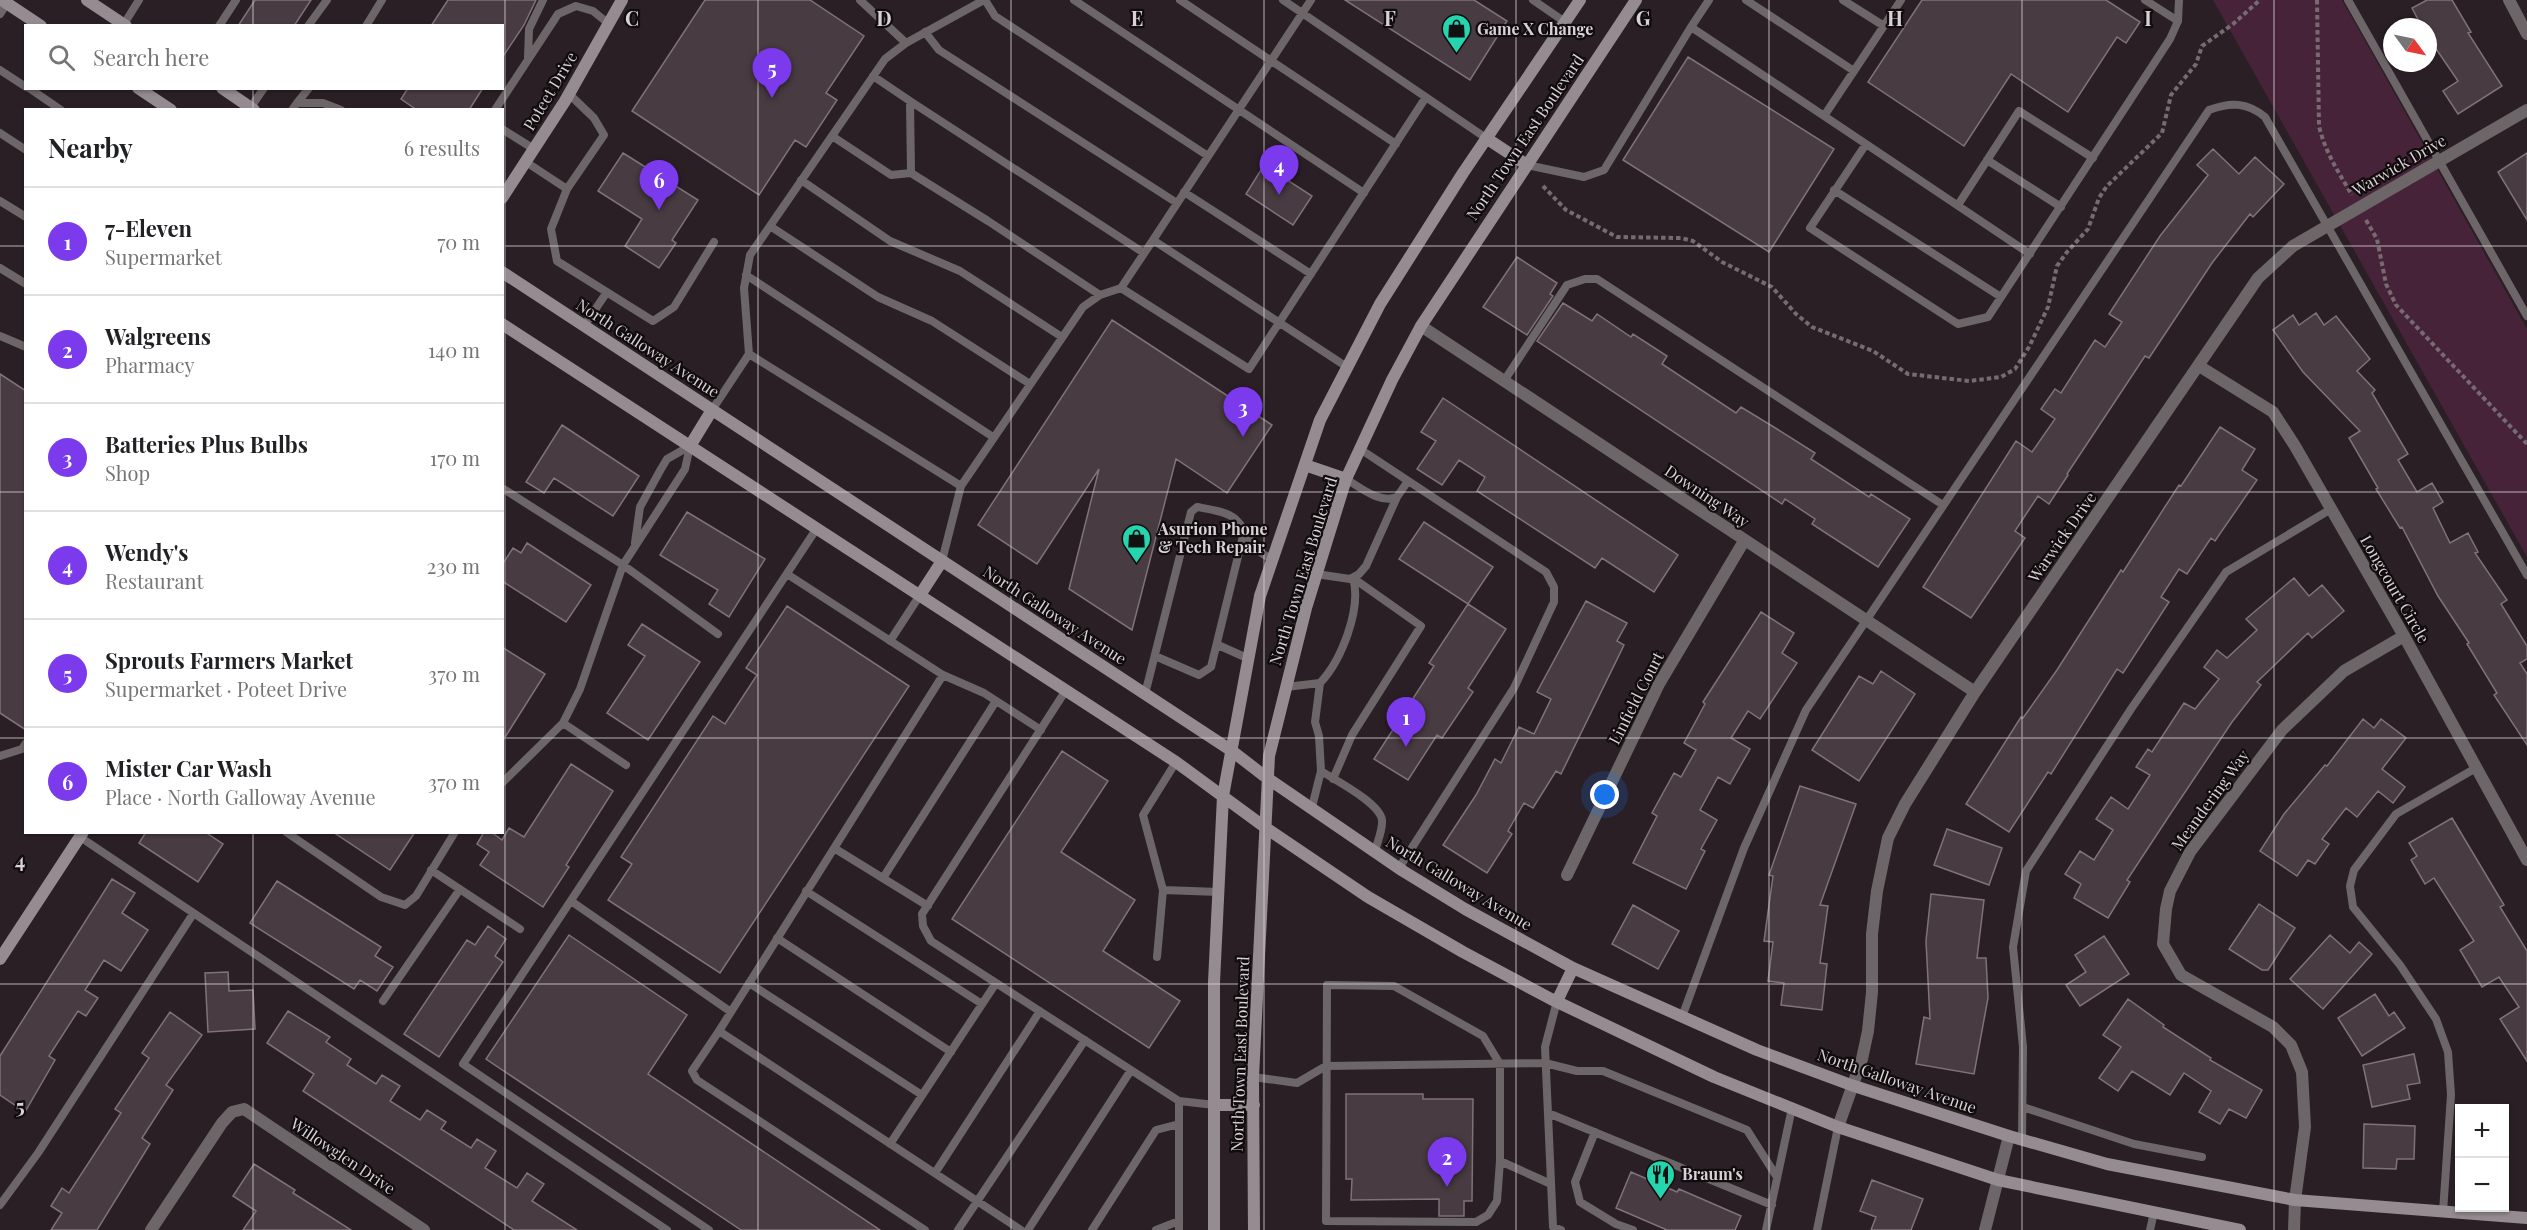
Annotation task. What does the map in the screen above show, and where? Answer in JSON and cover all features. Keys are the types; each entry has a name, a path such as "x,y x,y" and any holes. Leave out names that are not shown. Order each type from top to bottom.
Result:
{"main road":[{"path":"87,0 123,24"},
{"name":"Poteet Drive","path":"504,195 569,94 622,0"},
{"name":"North Town East Boulevard","path":"1214,1230 1214,982 1223,796 1260,596 1320,420 1380,304 1486,138 1580,0"},
{"name":"North Town East Boulevard","path":"1254,1230 1253,1077 1269,756 1316,574 1346,479 1421,326 1636,0"},
{"path":"4,4 38,24"},
{"path":"141,90 168,108"},
{"path":"225,90 250,108"},
{"path":"1486,138 1527,165"},
{"name":"North Galloway Avenue","path":"504,273 1232,751 1267,778 1399,868 1465,909 1573,968 1757,1050 1851,1085 2022,1140 2108,1164 2295,1200 2527,1218"},
{"path":"504,325 1176,762 1266,828 1368,897 1463,952 1557,1002 1714,1077 1838,1127 1998,1180 2240,1230"},
{"path":"690,446 712,410"},
{"path":"1305,465 1346,479"},
{"path":"920,595 942,561"},
{"path":"0,959 82,835"},
{"path":"1557,1002 1573,968"},
{"path":"1215,1106 1254,1105"}],"street":[{"path":"2509,0 2527,34"},
{"name":"Warwick Drive","path":"1838,1127 1862,1059 1868,1031 1872,992 1872,934 1877,891 1888,838 1905,804 1975,692 2258,278 2293,246 2527,110"},
{"name":"Downing Way","path":"1421,326 1975,692"},
{"name":"Longcourt Circle","path":"2199,366 2273,412 2404,636 2527,860"},
{"name":"Linfield Court","path":"1567,875 1659,684 1744,541"},
{"name":"Meandering Way","path":"2294,1230 2295,1200 2305,1127 2302,1072 2291,1045 2273,1027 2181,975 2163,944 2166,909 2170,891 2190,852 2282,730 2344,671 2404,636"},
{"name":"Willowglen Drive","path":"151,1230 222,1123 232,1113 243,1109 424,1230"},
{"path":"1985,1230 2009,1136"}],"lane":[{"path":"126,24 139,0"},
{"path":"220,24 236,0"},
{"path":"309,24 327,0"},
{"path":"367,24 382,0"},
{"path":"528,58 529,29 543,0"},
{"path":"860,0 906,43"},
{"path":"712,410 749,354 744,288 750,255 885,59 906,43 985,0 995,16 1208,156"},
{"path":"1074,0 1364,194"},
{"path":"1180,0 1396,144"},
{"path":"1283,0 1486,138"},
{"path":"942,561 961,486 993,437 1083,307 1100,295 1121,288 1311,0"},
{"path":"1534,0 1565,22"},
{"path":"1527,165 1584,177 1604,170 1709,0"},
{"path":"1746,0 1854,70"},
{"path":"1843,0 1884,26"},
{"path":"1824,116 1901,0"},
{"path":"2145,0 2178,21"},
{"path":"1866,144 1810,228 1958,324 1988,317 2170,39 2178,21 2179,0"},
{"path":"2348,0 2527,316"},
{"path":"496,108 558,14 576,6 593,11 609,24"},
{"path":"1691,27 2030,254"},
{"path":"925,32 939,50 1177,204"},
{"path":"0,70 24,86"},
{"path":"873,76 1144,253"},
{"path":"30,90 58,108"},
{"path":"252,108 263,90"},
{"path":"295,106 307,90"},
{"path":"569,94 594,118 604,135 567,189 551,229 557,261 653,321 674,307 714,242"},
{"path":"1121,288 1249,369 1426,98"},
{"path":"910,101 911,173"},
{"path":"295,106 323,103 336,108"},
{"path":"1682,1017 1744,848 1806,710 2209,110 2222,105 2236,104 2254,108 2265,117 2527,575"},
{"path":"1958,205 2019,111 2093,158"},
{"path":"504,130 534,148"},
{"path":"0,133 24,149"},
{"path":"832,136 891,175 911,173 1100,295"},
{"path":"1987,160 2061,207"},
{"path":"526,162 567,189"},
{"path":"801,180 890,241 960,271 1062,337"},
{"path":"1834,190 2001,297"},
{"path":"1184,192 1311,274"},
{"path":"0,201 24,216"},
{"path":"770,226 878,297 932,321 1030,384"},
{"path":"1154,240 1347,367"},
{"path":"0,268 24,283"},
{"path":"746,275 993,437"},
{"path":"1504,381 1567,285 1585,279 1597,279 1943,505"},
{"path":"584,326 607,292"},
{"path":"0,336 24,346"},
{"path":"749,354 961,486"},
{"path":"634,547 640,507 655,479 667,459 690,446"},
{"path":"504,781 563,723 580,689 623,565 685,469 690,446"},
{"path":"1360,449 1546,572 1554,587 1554,602 1514,688 1399,868"},
{"path":"1346,479 1379,497 1388,499 1397,497"},
{"path":"1316,574 1342,579 1353,578 1366,566 1397,497 1408,481"},
{"path":"504,489 623,565 718,634"},
{"path":"1145,694 1191,512 1197,507 1214,510 1234,518 1258,552 1273,559"},
{"path":"2022,1140 2023,1047 2013,946 2026,871 2131,709 2226,572 2331,509"},
{"path":"709,1230 464,1064 817,528"},
{"path":"1155,656 1199,675 1213,663 1244,532"},
{"path":"787,574 943,675 996,701 1041,730"},
{"path":"1312,807 1321,771 1319,736 1315,722 1320,683 1336,662 1344,641 1356,599 1353,578"},
{"path":"1333,779 1352,735 1421,626 1353,578"},
{"path":"890,640 920,595"},
{"path":"1218,645 1247,658"},
{"path":"925,1230 697,1080 692,1071 943,675"},
{"path":"1286,687 1320,683"},
{"path":"1066,690 922,914 922,926 931,940 1179,1101 1215,1106"},
{"path":"883,878 996,701"},
{"path":"563,723 626,765"},
{"path":"0,756 22,749 24,746"},
{"path":"1157,957 1163,890 1143,814 1176,762"},
{"path":"2443,1212 2451,1095 2448,1052 2436,1019 2400,965 2353,907 2350,886 2354,870 2396,814 2476,768"},
{"path":"1321,771 1374,806 1381,815 1383,823 1375,852"},
{"path":"289,834 381,897 405,905 416,896 454,834"},
{"path":"82,835 193,914 667,1230"},
{"path":"834,848 928,906"},
{"path":"431,870 520,929"},
{"path":"383,1001 459,889"},
{"path":"1163,890 1219,892"},
{"path":"806,891 982,1004"},
{"path":"571,901 731,1012"},
{"path":"0,1205 38,1153 193,914"},
{"path":"777,938 951,1052"},
{"path":"890,1144 996,982"},
{"path":"749,983 922,1095"},
{"path":"1327,985 1394,986 1483,1036 1500,1064 1500,1161 1497,1201 1488,1215 1476,1222 1326,1221 1327,985"},
{"path":"1555,1229 1545,1047 1557,1002"},
{"path":"935,1173 1040,1011"},
{"path":"719,1030 1020,1230"},
{"path":"958,1230 1085,1040"},
{"path":"1253,1077 1297,1083 1326,1066 1545,1063 1578,1071 1603,1071 1747,1130 1777,1178"},
{"path":"1028,1230 1131,1070"},
{"path":"1156,1230 1179,1226 1179,1101"},
{"path":"2023,1107 2134,1144 2202,1157"},
{"path":"1766,1230 1792,1108"},
{"path":"1548,1113 1772,1205"},
{"path":"1092,1230 1156,1130 1179,1124"},
{"path":"1817,1230 1838,1127"},
{"path":"1594,1132 1575,1182 1580,1202 1616,1224 1633,1230"},
{"path":"1500,1161 1551,1184"},
{"path":"2150,1230 2154,1212"}],"path":[{"path":"2317,0 2319,126 2329,156 2377,239 2386,284 2396,305 2527,444"}],"shaded area":[{"path":"2213,0 2342,0 2527,329 2527,557"}],"building":[{"path":"255,0 311,0 295,24 239,24"},
{"path":"448,0 536,0 524,25 504,55 504,24 432,24"},
{"path":"705,0 810,0 864,36 826,93 837,100 806,147 795,140 759,195 632,111"},
{"path":"1345,0 1474,0 1507,21 1470,80"},
{"path":"1922,0 2106,0 2140,22 2126,43 2117,37 2068,112 2011,74 1964,146 1868,82"},
{"path":"2427,0 2452,0 2471,32 2468,33 2502,86 2458,114 2443,91 2458,81 2437,50 2437,18 2417,18 2412,8"},
{"path":"1688,57 1834,149 1769,252 1623,160"},
{"path":"407,90 482,90 470,108 414,108 401,99"},
{"path":"2213,149 2239,174 2255,157 2284,184 2253,217 2250,214 2212,263 2149,358 2145,356 2049,504 2038,496 2015,531 2025,538 1971,618 1923,587 2016,441 2032,452 2055,419 2041,409 2055,389 2061,393 2095,340 2105,347 2122,322 2109,314 2160,236 2208,175 2197,165"},
{"path":"623,153 698,200 672,240 676,243 659,268 625,246 642,219 598,191"},
{"path":"2527,153 2527,220 2498,172"},
{"path":"1264,165 1312,196 1293,225 1246,194"},
{"path":"1517,257 1557,283 1550,294 1553,296 1527,335 1483,307"},
{"path":"1563,303 1592,321 1597,314 1631,337 1633,334 1667,356 1662,364 1736,413 1741,407 1777,429 1815,453 1811,459 1869,497 1871,494 1910,519 1878,567 1812,524 1815,519 1785,499 1782,504 1537,341"},
{"path":"2316,313 2324,325 2336,316 2370,359 2357,371 2375,390 2372,393 2408,454 2398,460 2417,492 2432,483 2443,502 2433,508 2450,543 2468,533 2478,552 2475,553 2507,600 2501,604 2527,646 2527,659 2520,663 2527,674 2527,745 2494,695 2497,693 2467,644 2469,643 2438,596 2402,527 2400,528 2376,489 2378,488 2349,438 2360,431 2303,372 2273,330 2293,315 2299,325"},
{"path":"1112,320 1272,425 1227,493 1176,459 1132,630 1069,589 1099,469 1037,564 978,525"},
{"path":"0,374 24,390 24,729 0,713"},
{"path":"1443,398 1678,555 1654,592 1602,558 1595,568 1477,491 1485,477 1459,460 1442,485 1417,469 1436,441 1421,432"},
{"path":"562,425 639,476 613,516 554,478 544,493 526,482"},
{"path":"2220,427 2255,449 2242,470 2257,480 2215,541 2211,538 2187,574 2179,569 2161,597 2169,602 2123,673 2117,669 2051,774 2048,772 2009,832 1966,804 2021,717 2023,718 2057,670 2121,570 2123,572 2179,485 2181,486"},
{"path":"687,512 765,559 729,617 709,604 718,590 660,555"},
{"path":"1424,522 1493,567 1468,604 1399,559"},
{"path":"527,543 591,585 566,622 504,582 504,562 513,548 521,553"},
{"path":"2294,578 2309,596 2322,585 2344,611 2312,638 2308,633 2257,682 2261,685 2232,722 2169,816 2127,880 2130,882 2108,918 2074,898 2081,884 2065,874 2080,851 2094,860 2113,830 2096,819 2111,797 2128,809 2150,775 2136,767 2148,749 2152,752 2184,703 2195,709 2219,679 2204,667 2217,650 2227,658 2257,630 2246,619"},
{"path":"1586,601 1627,623 1617,641 1624,645 1561,774 1556,771 1533,808 1524,803 1508,831 1512,834 1487,873 1443,845 1476,795 1495,759 1501,763 1519,727 1534,734 1551,699 1537,692"},
{"path":"1468,604 1506,629 1468,688 1473,692 1442,738 1437,735 1408,780 1374,759 1434,666 1429,663"},
{"path":"787,606 909,686 720,973 608,900 632,864 621,857 713,716 725,724 757,675 746,668"},
{"path":"1761,612 1794,633 1782,653 1797,663 1760,719 1748,711 1731,738 1750,749 1730,784 1718,777 1700,810 1717,820 1701,849 1705,851 1686,889 1633,863 1657,816 1652,813 1674,773 1681,777 1696,750 1684,743 1705,704 1703,702"},
{"path":"642,624 700,662 648,740 607,713 645,656 628,645"},
{"path":"504,648 545,674 504,739"},
{"path":"1881,671 1915,694 1859,781 1812,750 1859,676 1873,684"},
{"path":"2363,719 2374,728 2381,719 2406,738 2382,769 2405,787 2393,803 2378,791 2357,817 2346,808 2322,839 2329,844 2315,864 2308,860 2297,876 2260,851 2284,814 2325,765 2327,766"},
{"path":"1062,751 1108,781 1061,852 1135,900 1103,951 1180,1001 1149,1048 952,919"},
{"path":"571,764 613,791 566,865 569,867 543,907 480,865 489,852 477,844 483,834 494,834 502,840 509,828 524,837"},
{"path":"1800,786 1856,804 1820,905 1828,906 1820,963 1827,964 1822,1010 1781,1005 1784,983 1768,981 1773,942 1764,941 1773,876 1769,875"},
{"path":"2452,818 2504,905 2500,907 2527,951 2527,1061 2500,1019 2519,1007 2499,977 2482,987 2460,950 2474,941 2434,878 2425,884 2411,860 2417,856 2409,843"},
{"path":"1947,829 2002,848 1989,885 1934,865"},
{"path":"145,834 208,834 223,844 198,882 139,843"},
{"path":"336,834 414,834 390,870"},
{"path":"112,879 135,893 122,913 148,930 121,971 104,960 85,990 98,998 86,1016 78,1011 49,1056 55,1060 25,1112 0,1095 0,1056"},
{"path":"277,881 381,947 375,956 393,967 377,991 360,980 354,989 250,923"},
{"path":"1931,894 1984,900 1977,958 1986,958 1988,998 1974,1074 1916,1064 1924,1017 1930,1019 1926,941"},
{"path":"2259,904 2295,928 2268,970 2262,970 2229,949"},
{"path":"1633,905 1679,931 1658,969 1612,944"},
{"path":"488,926 506,939 495,956 503,962 439,1057 404,1034 467,940 475,945"},
{"path":"569,935 687,1015 648,1074 880,1230 741,1230 486,1059"},
{"path":"2330,935 2350,953 2359,942 2372,954 2323,1009 2290,979"},
{"path":"2104,936 2129,974 2080,1006 2066,985 2086,972 2075,955"},
{"path":"228,972 229,991 253,990 255,1029 208,1032 205,973"},
{"path":"2375,994 2389,1016 2394,1012 2405,1028 2362,1056 2338,1018"},
{"path":"2128,999 2164,1025 2163,1027 2211,1058 2210,1060 2262,1090 2246,1118 2229,1109 2220,1124 2199,1112 2211,1091 2184,1073 2170,1095 2132,1071 2118,1091 2099,1078 2121,1047 2103,1035"},
{"path":"288,1011 330,1037 326,1042 351,1059 347,1065 376,1084 382,1075 400,1086 390,1101 420,1120 427,1110 446,1122 441,1129 471,1148 477,1139 496,1151 485,1168 517,1188 527,1173 544,1184 532,1201 577,1230 514,1230 303,1091 314,1074 267,1043"},
{"path":"170,1012 202,1035 166,1085 173,1090 142,1138 150,1144 97,1230 51,1230 62,1213 51,1206 62,1188 69,1193 121,1113 115,1109 149,1058 142,1053"},
{"path":"2414,1054 2420,1083 2407,1085 2410,1099 2372,1107 2363,1065"},
{"path":"1346,1094 1423,1094 1423,1099 1473,1099 1472,1201 1464,1201 1464,1216 1439,1216 1439,1199 1351,1200 1352,1179 1346,1179"},
{"path":"2364,1124 2415,1126 2414,1159 2397,1159 2396,1169 2363,1168"},
{"path":"254,1164 295,1190 293,1193 351,1230 243,1230 256,1211 233,1196"},
{"name":"Braum's","path":"1631,1172 1677,1192 1679,1189 1741,1216 1735,1230 1667,1230 1616,1208"},
{"path":"1872,1180 1923,1199 1911,1230 1871,1230 1876,1217 1860,1211"}],"place":[{"name":"Game X Change","path":"1456,54"},
{"name":"Sprouts Farmers Market","path":"772,98"},
{"name":"Wendy's","path":"1279,195"},
{"name":"Mister Car Wash","path":"659,210"},
{"name":"Batteries Plus Bulbs","path":"1243,437"},
{"name":"Asurion Phone & Tech Repair","path":"1137,564"},
{"name":"7-Eleven","path":"1406,747"},
{"name":"Walgreens","path":"1447,1187"},
{"name":"Braum's","path":"1661,1200"}]}
